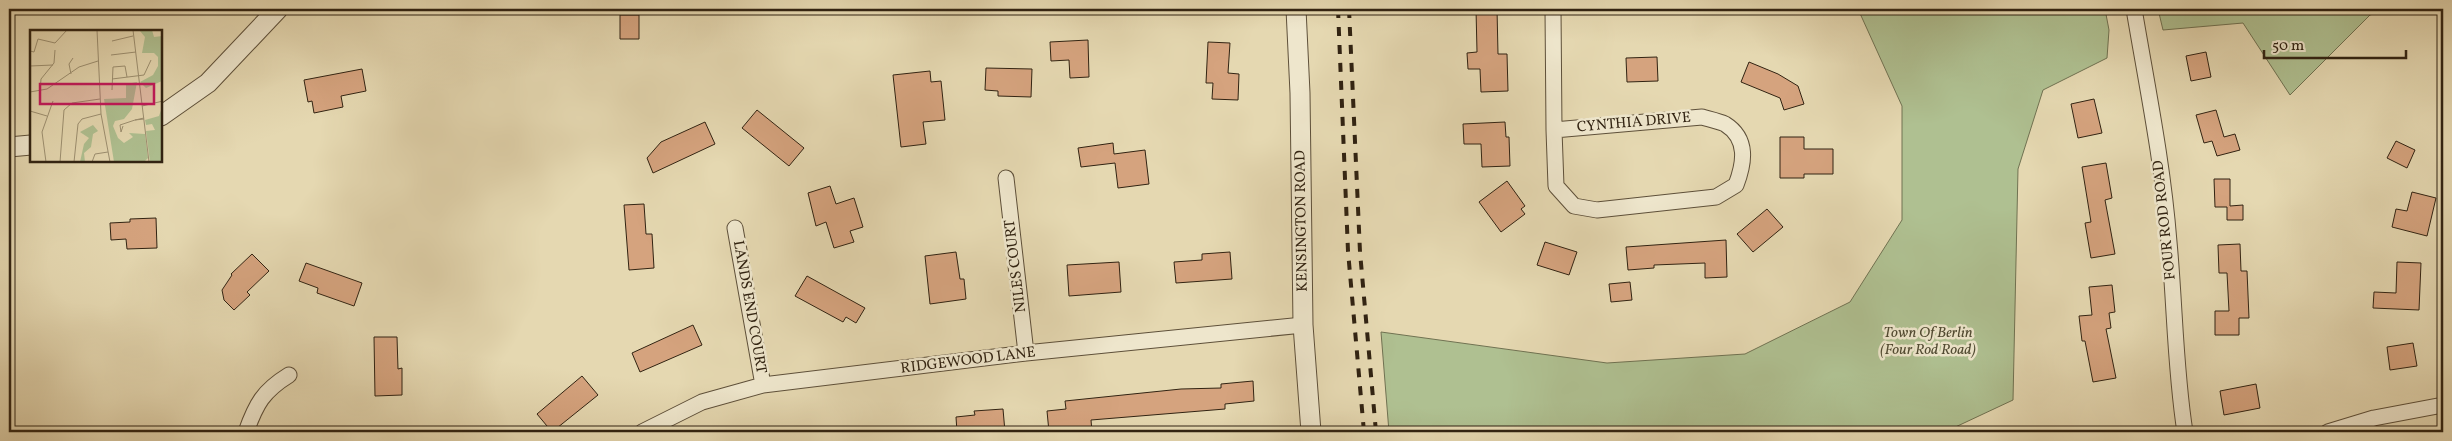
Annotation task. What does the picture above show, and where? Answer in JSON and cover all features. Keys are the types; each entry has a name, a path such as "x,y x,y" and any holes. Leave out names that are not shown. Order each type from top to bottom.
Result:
{"street":[{"path":"162,115 208,83 278,9"},
{"name":"KENSINGTON ROAD","path":"1296,9 1300,93 1303,326 1311,432"},
{"name":"CYNTHIA DRIVE","path":"1552,9 1554,130 1556,186 1574,206 1597,210 1716,197 1736,186 1744,165 1741,140 1725,124 1702,117 1554,130"},
{"name":"FOUR ROD ROAD","path":"2134,9 2160,167 2169,242 2174,342 2185,432"},
{"path":"9,147 30,145"},
{"name":"NILES COURT","path":"1006,178 1026,353"},
{"name":"LANDS END COURT","path":"735,228 763,385"},
{"name":"RIDGEWOOD LANE","path":"642,432 702,402 763,385 1026,353 1303,326"},
{"path":"246,432 255,406 271,386 289,375"},
{"path":"2328,432 2374,418 2443,405"}],"green space":[{"name":"Town Of Berlin (Four Rod Road)","path":"1858,9 2105,9 2109,30 2107,58 2043,90 2018,169 2013,400 1949,430 1949,432 1389,432 1381,332 1607,363 1745,354 1850,302 1902,220 1902,106"},
{"path":"2158,9 2391,9 2370,15 2290,95 2243,23 2163,30"}],"building":[{"path":"1476,9 1497,9 1498,54 1507,54 1508,91 1481,92 1480,69 1468,69 1467,53 1477,52"},
{"path":"620,15 639,15 639,39 620,39"},
{"path":"1088,40 1089,77 1070,78 1069,60 1051,61 1050,42"},
{"path":"1208,42 1230,43 1228,73 1239,74 1238,100 1212,99 1213,83 1206,83"},
{"path":"2206,52 2211,77 2191,81 2186,56"},
{"path":"1657,57 1658,81 1627,82 1626,58"},
{"path":"1749,62 1778,74 1798,86 1804,104 1784,110 1780,98 1741,82"},
{"path":"986,68 1032,69 1031,97 998,96 998,91 985,90"},
{"path":"362,69 366,91 341,96 343,107 314,113 312,101 308,102 304,80"},
{"path":"930,71 931,82 941,81 945,120 923,122 926,144 901,147 893,75"},
{"path":"2094,99 2102,133 2078,138 2071,104"},
{"path":"757,110 804,148 789,166 742,128"},
{"path":"2216,110 2224,137 2235,134 2240,150 2217,156 2212,141 2204,143 2196,115"},
{"path":"705,122 715,144 653,173 647,158 661,142"},
{"path":"1505,122 1506,137 1509,137 1510,166 1482,167 1481,144 1464,144 1463,124"},
{"path":"1780,137 1804,137 1804,149 1833,149 1833,174 1804,174 1804,178 1780,178"},
{"path":"2396,141 2415,150 2407,168 2387,158"},
{"path":"1113,143 1114,154 1145,150 1149,184 1118,188 1115,163 1081,167 1078,148"},
{"path":"2106,163 2112,198 2105,200 2115,254 2091,258 2085,223 2091,222 2082,167"},
{"path":"2214,179 2230,179 2230,206 2243,205 2243,220 2227,220 2227,207 2215,207"},
{"path":"1507,181 1525,206 1521,209 1525,214 1501,232 1479,202"},
{"path":"830,186 836,204 854,198 863,227 850,231 854,242 834,248 826,222 816,226 808,193"},
{"path":"2412,192 2436,198 2427,236 2392,227 2396,209 2407,211"},
{"path":"644,204 646,234 652,234 654,268 629,270 624,205"},
{"path":"1767,209 1783,227 1753,252 1737,234"},
{"path":"156,218 157,248 127,249 126,239 111,240 110,223 130,222 130,219"},
{"path":"1726,240 1727,277 1705,278 1705,263 1654,265 1654,268 1628,270 1626,247"},
{"path":"1545,242 1577,252 1569,275 1537,265"},
{"path":"2240,244 2241,271 2247,271 2249,318 2239,318 2239,335 2215,335 2215,311 2229,311 2227,273 2219,273 2218,245"},
{"path":"956,252 960,279 964,279 966,299 930,304 925,256"},
{"path":"1230,252 1232,279 1176,283 1174,262 1202,260 1202,254"},
{"path":"252,254 269,271 247,292 250,295 234,310 224,300 222,290 231,274"},
{"path":"1119,262 1121,292 1069,296 1067,265"},
{"path":"2397,262 2421,263 2419,310 2373,308 2374,292 2396,293"},
{"path":"306,263 362,283 354,306 317,293 318,288 299,281"},
{"path":"807,276 865,308 856,323 846,317 843,322 795,296"},
{"path":"1630,282 1632,300 1611,302 1609,284"},
{"path":"2112,285 2115,312 2109,313 2111,328 2106,329 2116,378 2093,382 2085,341 2082,341 2079,316 2092,315 2089,287"},
{"path":"693,325 702,345 640,372 632,353"},
{"path":"374,337 397,337 398,369 402,368 402,395 375,396"},
{"path":"2413,343 2417,366 2390,370 2387,347"},
{"path":"582,376 598,395 552,432 537,414"},
{"path":"1253,381 1254,401 1225,404 1225,409 1091,420 1092,432 1049,432 1047,411 1066,409 1065,401 1181,389 1221,388 1221,384"},
{"path":"2256,384 2260,408 2224,415 2220,391"},
{"path":"1003,409 1005,432 957,432 956,417 975,415 974,411"}],"railway":[{"path":"1338,9 1348,251 1364,432"},
{"path":"1349,9 1360,252 1376,432"}]}
